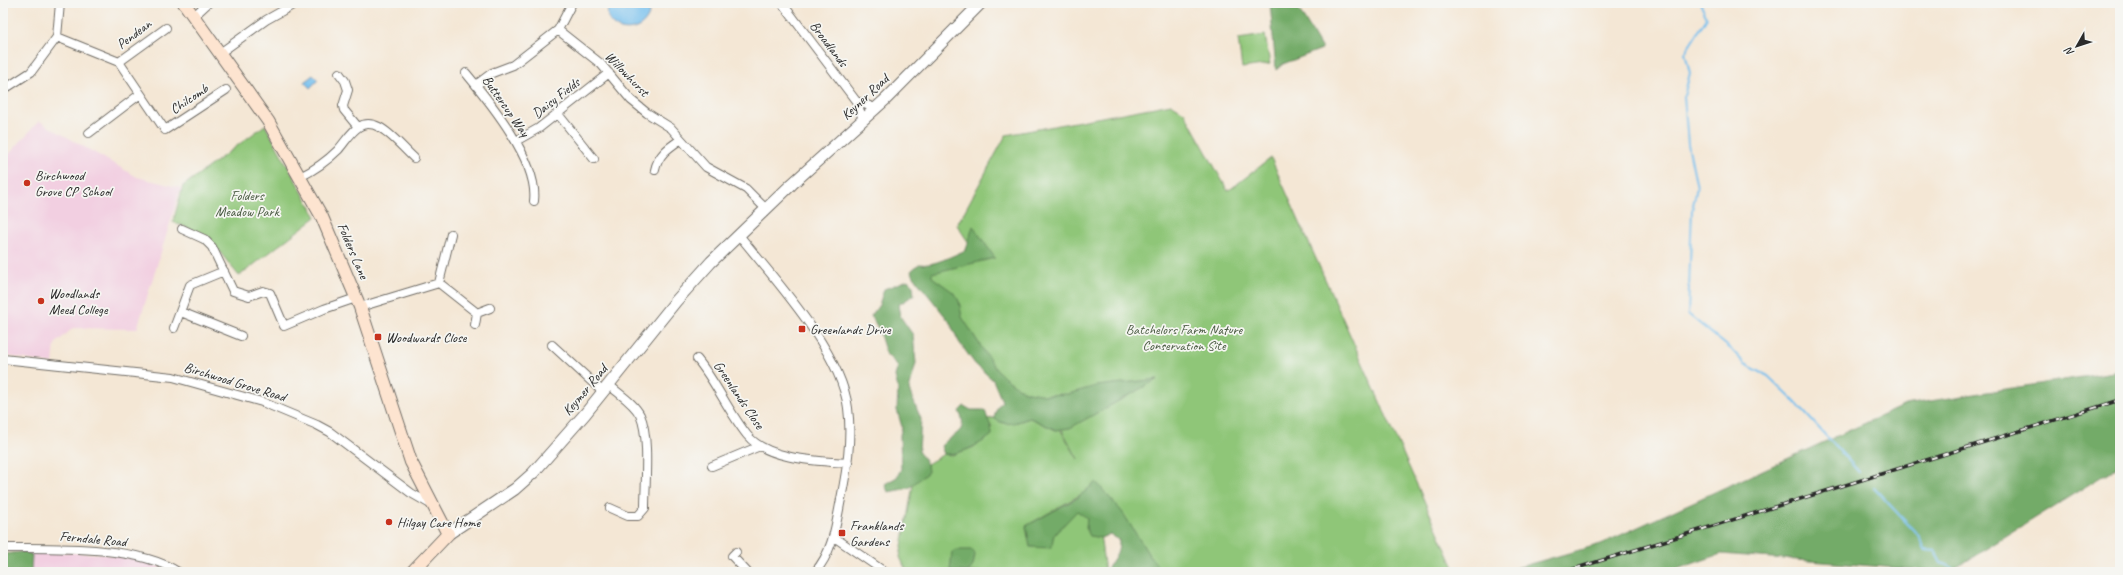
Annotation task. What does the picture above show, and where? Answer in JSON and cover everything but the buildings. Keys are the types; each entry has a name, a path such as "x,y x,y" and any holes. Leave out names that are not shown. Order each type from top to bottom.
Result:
{"main road":[{"name":"Folders Lane","path":"184,3 268,121 322,217 358,302 411,462 448,534"},
{"name":"Keymer Road","path":"412,572 448,534"}],"street":[{"path":"3,90 31,72 57,37 60,3"},
{"path":"194,16 208,3"},
{"path":"476,85 492,73 512,65 558,30 572,3"},
{"name":"Broadlands","path":"782,3 856,101 863,119"},
{"name":"Keyner Road","path":"766,209 875,108 981,3"},
{"path":"220,53 266,20 291,6"},
{"name":"Pendean","path":"119,62 166,28"},
{"name":"Willowhurst","path":"558,30 609,73 631,100 646,113 671,128 680,140 706,167 746,189 766,209"},
{"path":"57,37 119,62 139,95 89,133"},
{"path":"339,73 345,81 348,90 343,106 344,110 358,127"},
{"name":"Buttercup Way","path":"466,73 516,141 535,189 534,201"},
{"name":"Daisy Fields","path":"516,141 539,128 609,73"},
{"name":"Chilcomb","path":"139,95 165,130 226,90"},
{"path":"856,101 875,108"},
{"path":"558,114 594,159"},
{"path":"300,177 338,150 358,127 363,124 380,127 414,158"},
{"path":"655,170 656,163 665,150 680,140"},
{"name":"Keymer Road","path":"448,534 515,489 524,481 606,389 676,301 711,262 766,209"},
{"path":"182,229 204,239 212,247 233,291 249,296 264,291 270,293 284,326 324,309 439,283"},
{"path":"439,283 451,234"},
{"path":"739,235 817,335 833,362 848,407 848,463 834,537 824,563 815,572"},
{"path":"174,328 190,285 224,271"},
{"path":"439,283 477,313"},
{"path":"477,313 490,308"},
{"path":"181,312 241,336"},
{"path":"475,325 477,313"},
{"path":"552,345 606,389 632,404 640,415 645,432 645,508 638,516 628,516 610,508"},
{"name":"Birchwood Grove Road","path":"3,359 173,377 262,402 330,432 411,493 432,505"},
{"name":"Greenlands Close","path":"697,359 748,436 760,446 779,454 848,463"},
{"name":"Greenlands Close","path":"712,466 760,446"},
{"path":"834,537 885,572"},
{"name":"Ferndale Road","path":"3,548 56,548 133,556 158,562 178,572"},
{"path":"736,552 732,556 748,572"}],"shaded area":[{"path":"39,121 137,177 181,188 137,329 73,328 55,344 53,364 3,355 3,161"},
{"path":"29,551 102,554 131,558 176,572 3,572 3,554"}],"green space":[{"path":"1270,3 1295,3 1322,49 1283,64 1276,70"},
{"path":"1265,35 1270,64 1242,68 1238,39"},
{"name":"Batchelors Farm Nature Conservation Site","path":"1171,104 1184,112 1228,191 1271,158 1456,572 1158,572 1094,488 1105,572 916,572 905,568 900,557 913,485 927,464 944,454 952,455 974,447 992,428 987,419 994,418 1003,423 1012,423 1030,418 1056,430 1060,429 1078,459 1046,401 1006,395 922,271 974,251 957,225 1006,135","holes":["1087,491 1028,537 1026,526"]},
{"name":"Folders Meadow Park","path":"265,125 316,217 239,276 210,240 202,234 173,222 183,186"},
{"path":"973,226 995,258 932,273 932,277 953,292 959,301 962,317 995,368 1005,378 1023,391 1045,395 1068,394 1096,386 1158,379 1070,428 1056,430 1030,418 1012,423 1003,423 994,418 997,408 1002,401 993,380 975,364 959,342 949,321 916,280 911,271 919,264 930,264 937,262 966,250"},
{"path":"908,280 913,286 914,295 898,305 900,316 913,335 916,363 909,390 921,419 919,452 927,464 928,472 909,488 888,492 885,484 897,477 901,469 900,435 902,427 897,410 898,388 895,376 898,366 886,354 878,328 871,316 879,305 884,289"},
{"path":"2120,371 2120,465 1949,572 1721,554 1668,572 1501,572 1601,544 1905,405"},
{"path":"964,406 971,410 985,410 992,435 969,449 956,453 944,454 941,446 961,429 962,419 959,411"},
{"path":"1096,482 1123,513 1149,555 1163,572 1106,572 1117,554 1119,540 1110,534 1101,538 1090,536 1086,528 1087,518 1077,511 1054,535 1051,548 1030,547 1026,526 1077,498"},
{"path":"957,550 973,550 975,555 973,566 968,572 950,572 952,552"},
{"path":"29,551 29,554 32,554 31,572 3,572 3,554"}],"water":[{"path":"626,3 650,3 651,5 648,17 642,24 634,29 626,30 618,28 612,24 608,17 608,8 614,5"},
{"path":"313,75 318,80 310,88 304,82"}],"waterway":[{"path":"1700,3 1707,18 1685,53 1690,73 1684,96 1688,144 1697,187 1692,210 1688,314 1732,350 1745,364 1768,376 1794,401 1859,472"},
{"path":"1874,488 1918,535 1925,550 1935,551 1941,563 1957,572"}],"railway":[{"path":"1564,572 2120,400"}],"place":[{"name":"Birchwood Grove CP School","path":"27,183"},
{"name":"Woodlands Meed College","path":"41,301"},
{"name":"Greenlands Drive","path":"802,329"},
{"name":"Woodwards Close","path":"378,337"},
{"name":"Hilgay Care Home","path":"389,522"},
{"name":"Franklands Gardens","path":"842,533"}]}
